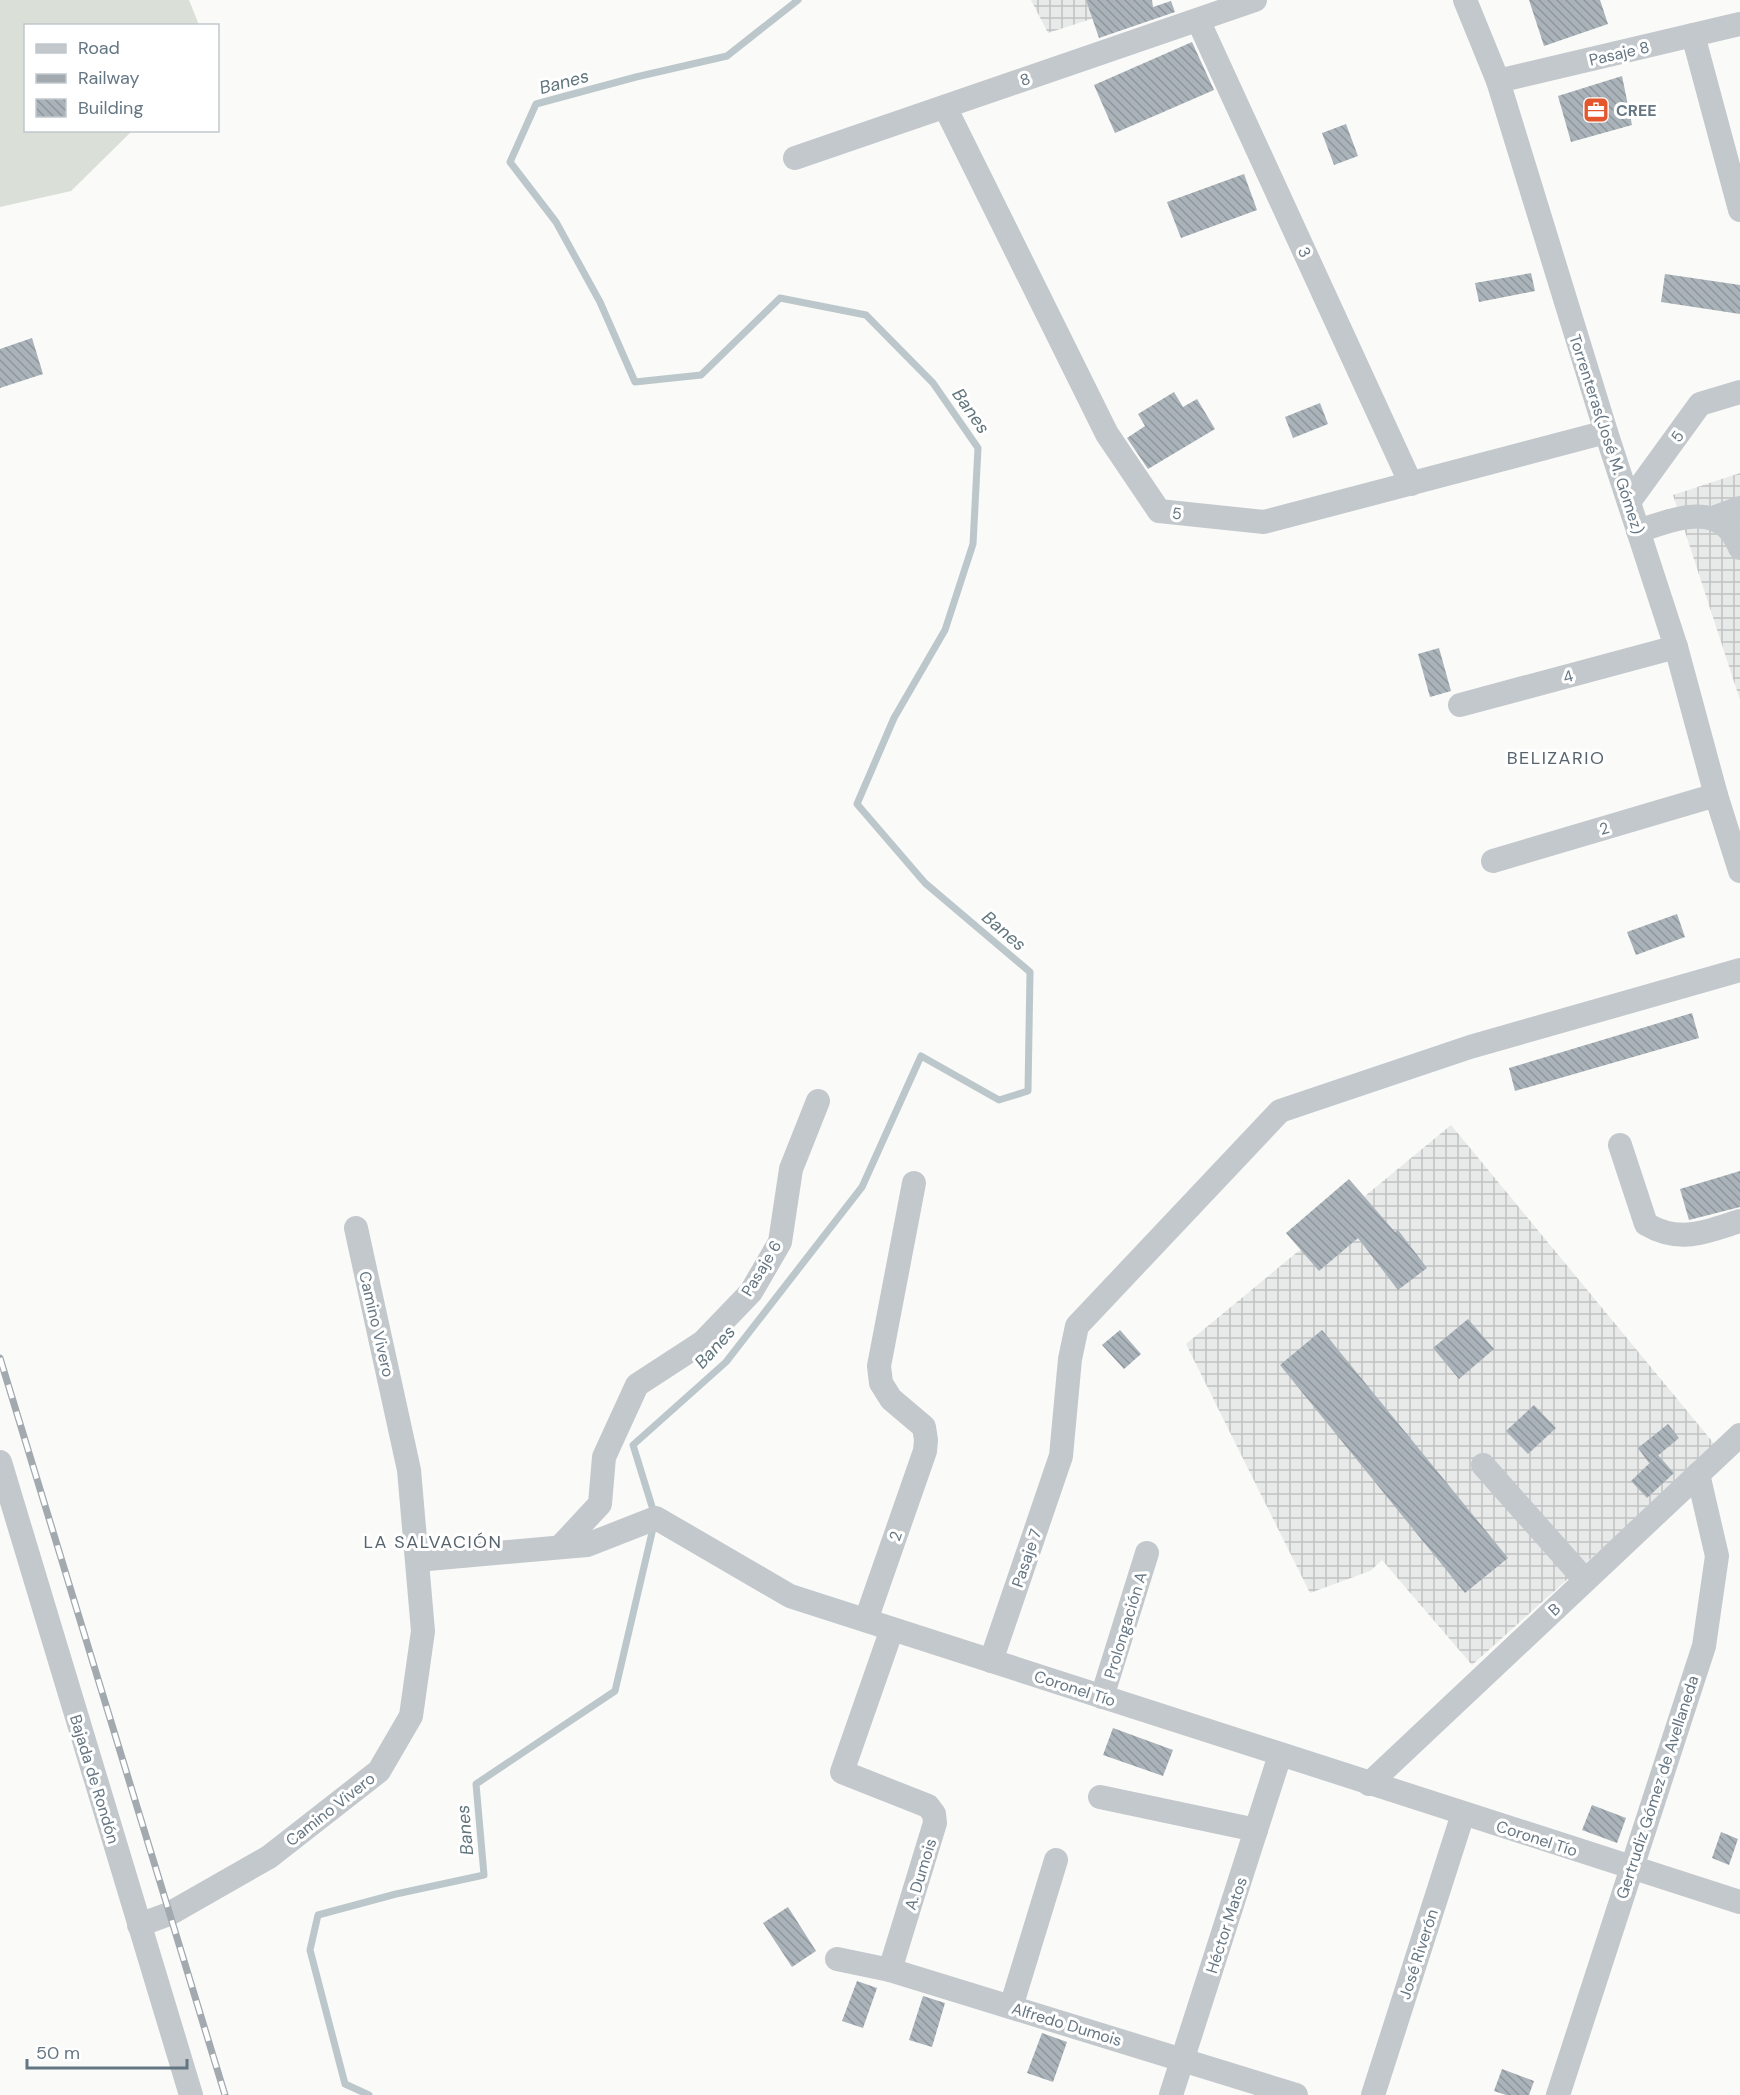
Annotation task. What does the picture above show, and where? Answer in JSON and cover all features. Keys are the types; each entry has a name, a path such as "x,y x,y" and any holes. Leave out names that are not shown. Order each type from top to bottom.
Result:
{"street":[{"name":"8","path":"795,158 1255,0"},
{"name":"Torrenteras(José M. Gómez)","path":"1465,0 1498,81 1606,432 1676,647 1716,795 1740,870"},
{"name":"3","path":"1198,20 1411,484"},
{"name":"Pasaje 8","path":"1498,81 1740,24"},
{"path":"1693,35 1740,210"},
{"name":"5","path":"945,106 1107,434 1159,511 1264,522 1606,432"},
{"name":"5","path":"1629,502 1700,404 1740,392"},
{"path":"1638,531 1691,516 1713,518 1740,508"},
{"path":"1713,518 1734,532 1740,548"},
{"name":"4","path":"1460,705 1676,647"},
{"name":"2","path":"1493,861 1716,795"},
{"name":"Pasaje 7","path":"991,1661 1061,1456 1070,1359 1077,1326 1280,1111 1470,1047 1740,970"},
{"name":"Pasaje 6","path":"560,1547 600,1504 604,1457 637,1385 703,1341 751,1292 780,1242 790,1170 818,1101"},
{"path":"1620,1145 1646,1224 1660,1233 1700,1234 1740,1221"},
{"name":"2","path":"866,1620 925,1451 924,1427 891,1398 881,1383 879,1366 914,1183"},
{"name":"Camino Vivero","path":"139,1925 169,1914 269,1857 379,1771 411,1716 423,1631 409,1470 356,1228"},
{"name":"B","path":"1369,1784 1740,1435"},
{"name":"Bajada de Rondón","path":"0,1462 191,2095"},
{"path":"1483,1465 1585,1580"},
{"name":"Gertrudiz Gómez de Avellaneda","path":"1558,2095 1704,1646 1717,1556 1698,1474"},
{"name":"Coronel Tío","path":"417,1560 587,1545 656,1518 790,1596 1740,1902"},
{"name":"Prolongación A","path":"1102,1697 1147,1553"},
{"name":"A. Dumois","path":"890,1970 935,1823 934,1814 928,1806 842,1772 892,1629"},
{"name":"Héctor Matos","path":"1171,2095 1280,1755"},
{"path":"1100,1797 1256,1830"},
{"name":"José Riverón","path":"1373,2095 1463,1814"},
{"path":"1011,2007 1056,1860"},
{"name":"Alfredo Dumois","path":"837,1959 890,1970 1296,2095"}],"shaded area":[{"path":"0,0 189,0 199,24 24,24 24,132 131,132 71,191 0,207"},
{"path":"1031,0 1150,0 1048,33"},
{"path":"1740,473 1740,700 1673,495"},
{"path":"1451,1125 1716,1446 1472,1665 1382,1560 1370,1571 1310,1593 1186,1344"}],"building":[{"path":"1086,0 1152,0 1153,7 1171,1 1175,12 1099,38"},
{"path":"1529,0 1600,0 1608,24 1544,46"},
{"path":"1192,42 1214,90 1115,133 1094,85"},
{"name":"CREE","path":"1622,76 1632,125 1571,142 1558,96"},
{"path":"1346,124 1358,156 1334,165 1322,133"},
{"path":"1244,174 1257,210 1181,238 1167,202"},
{"path":"1531,273 1535,291 1479,302 1475,283"},
{"path":"1665,274 1740,285 1740,314 1661,302"},
{"path":"32,338 43,374 0,388 0,349"},
{"path":"1174,392 1183,407 1197,399 1215,429 1148,469 1127,438 1145,426 1138,414"},
{"path":"1320,403 1328,424 1293,438 1285,417"},
{"path":"1439,648 1451,691 1430,697 1418,654"},
{"path":"1677,914 1685,937 1636,955 1627,932"},
{"path":"1692,1013 1699,1038 1515,1091 1509,1068"},
{"path":"1740,1171 1740,1207 1689,1220 1680,1189"},
{"path":"1349,1179 1395,1232 1398,1230 1427,1268 1398,1290 1358,1238 1319,1271 1286,1233"},
{"path":"1468,1319 1494,1349 1459,1379 1433,1348"},
{"path":"1120,1330 1141,1354 1124,1369 1102,1345"},
{"path":"1322,1330 1508,1558 1465,1593 1280,1365"},
{"path":"1534,1405 1556,1428 1528,1454 1506,1431"},
{"path":"1668,1424 1679,1438 1649,1463 1638,1448"},
{"path":"1658,1455 1674,1473 1647,1498 1631,1481"},
{"path":"1113,1728 1173,1750 1163,1776 1103,1755"},
{"path":"1592,1805 1626,1818 1617,1843 1582,1830"},
{"path":"1721,1832 1738,1839 1729,1865 1712,1858"},
{"path":"788,1907 816,1951 792,1967 763,1923"},
{"path":"857,1981 877,1988 863,2028 842,2021"},
{"path":"923,1996 945,2003 932,2047 909,2040"},
{"path":"1042,2033 1067,2042 1053,2082 1027,2073"},
{"path":"1502,2069 1534,2081 1529,2095 1506,2095 1494,2091"}],"waterway":[{"name":"Banes","path":"654,1513 633,1445 726,1362 862,1187 921,1056 999,1100 1028,1091 1030,972 925,883 857,804 894,718 945,630 973,544 978,448 933,383 866,315 780,298 701,375 635,382 600,302 556,222 510,162 536,104 636,77 727,56 798,0"},
{"name":"Banes","path":"369,2095 345,2084 310,1950 318,1915 396,1894 484,1875 476,1784 615,1691 654,1524"}],"railway":[{"path":"0,1358 225,2095"}],"place":[{"name":"CREE","path":"1596,110"}],"district":[{"name":"BELIZARIO","path":"1556,758"},
{"name":"LA SALVACIÓN","path":"433,1542"}]}
